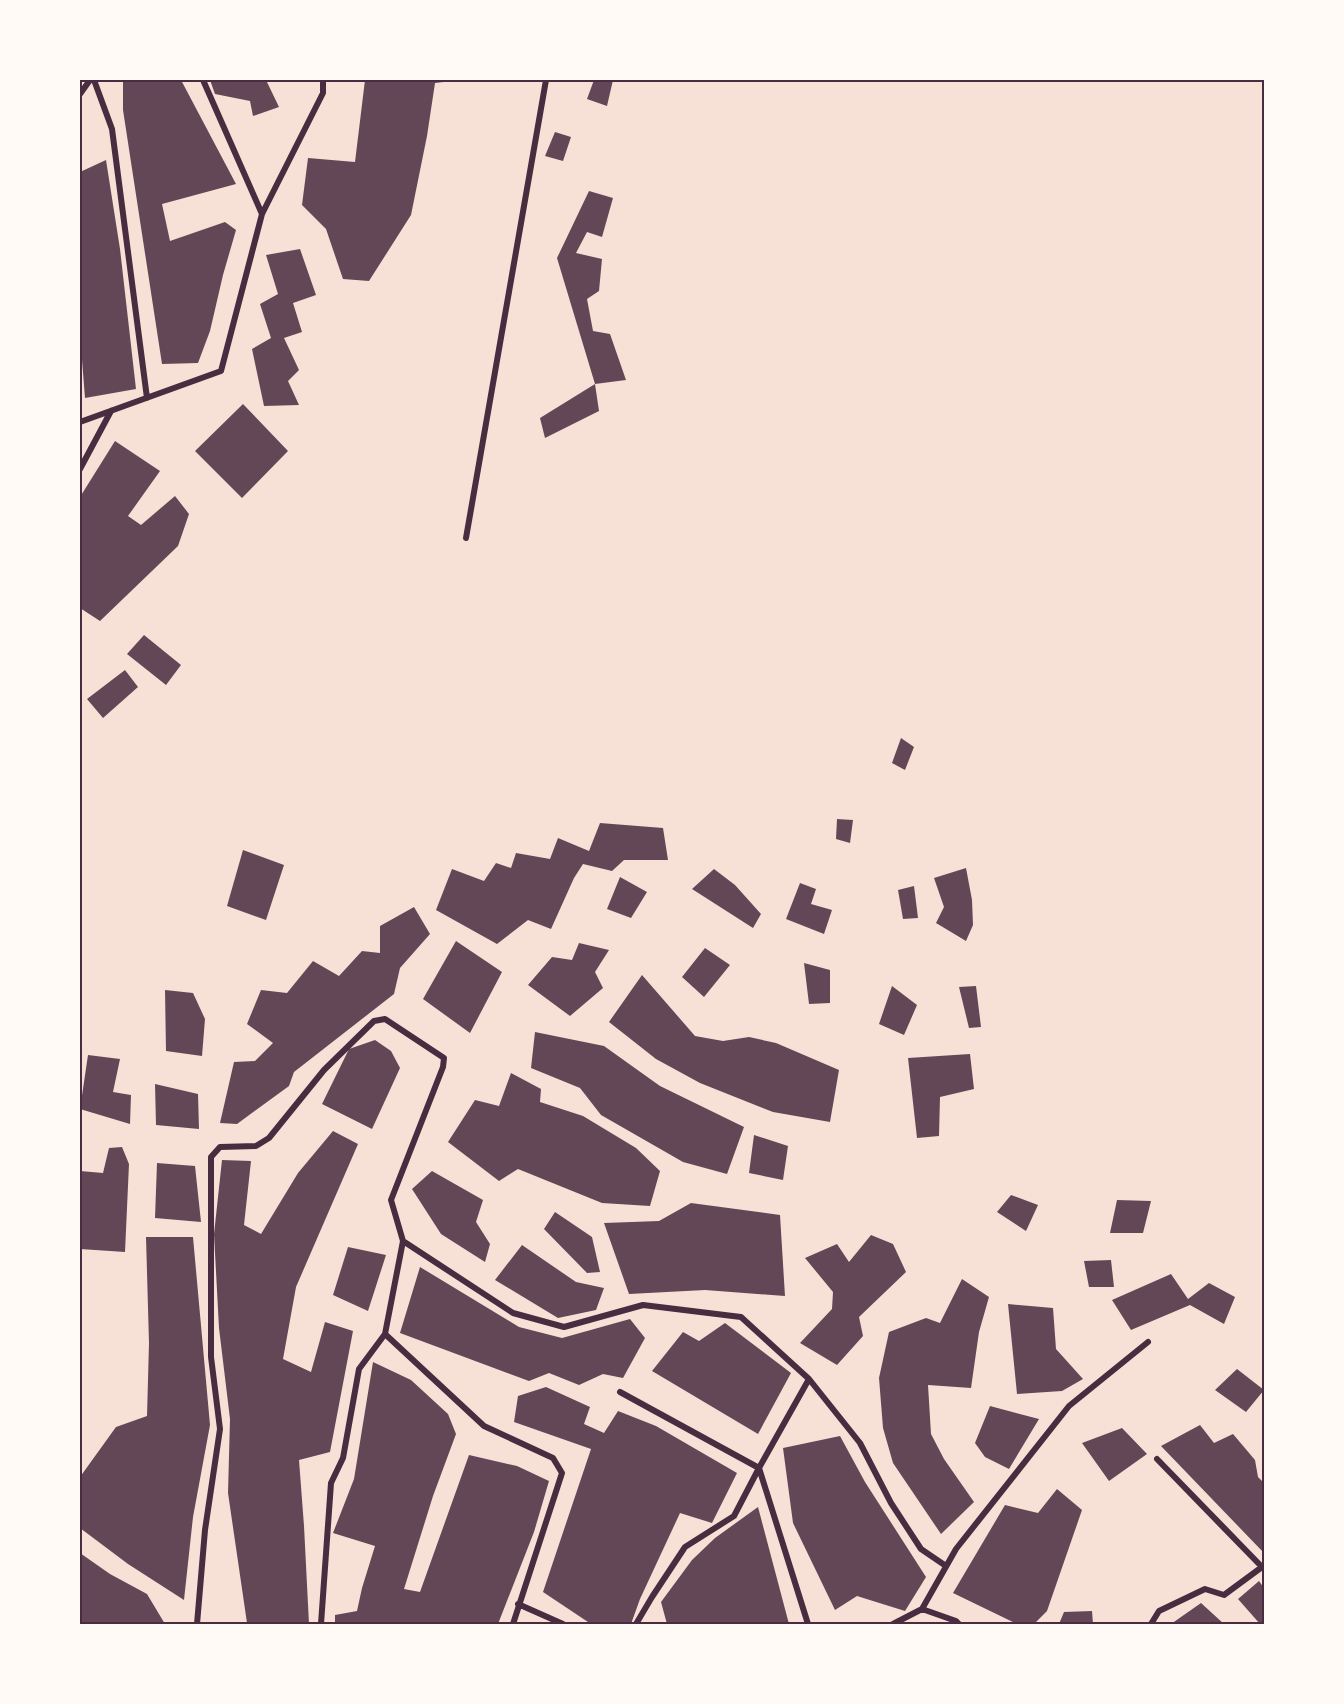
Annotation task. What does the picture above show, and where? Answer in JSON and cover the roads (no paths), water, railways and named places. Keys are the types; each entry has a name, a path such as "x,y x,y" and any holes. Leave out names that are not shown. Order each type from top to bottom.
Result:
{"street":[{"path":"80,94 92,80 112,129 147,398"},
{"path":"202,80 262,214"},
{"path":"80,422 220,371 262,214 323,93 323,80"},
{"path":"466,538 546,80"},
{"path":"80,469 111,411"},
{"path":"197,1624 205,1530 220,1429 211,1357 211,1157 220,1147 256,1146 269,1138 324,1070 374,1021 385,1019 444,1058 444,1067 390,1200 403,1241 385,1334 359,1369 343,1458 331,1483 321,1624"},
{"path":"403,1241 513,1314 564,1327 643,1305 741,1317 809,1379 860,1443 891,1503 921,1549 946,1566"},
{"path":"385,1334 484,1426 553,1458 562,1473 513,1624"},
{"path":"894,1624 922,1609 956,1549 1069,1406 1148,1342"},
{"path":"636,1624 685,1547 734,1516 809,1379"},
{"path":"620,1392 759,1468 808,1624"},
{"path":"1151,1624 1159,1611 1204,1588 1224,1595 1263,1568 1157,1459"},
{"path":"518,1604 563,1624"},
{"path":"922,1609 956,1621 958,1624"}]}
